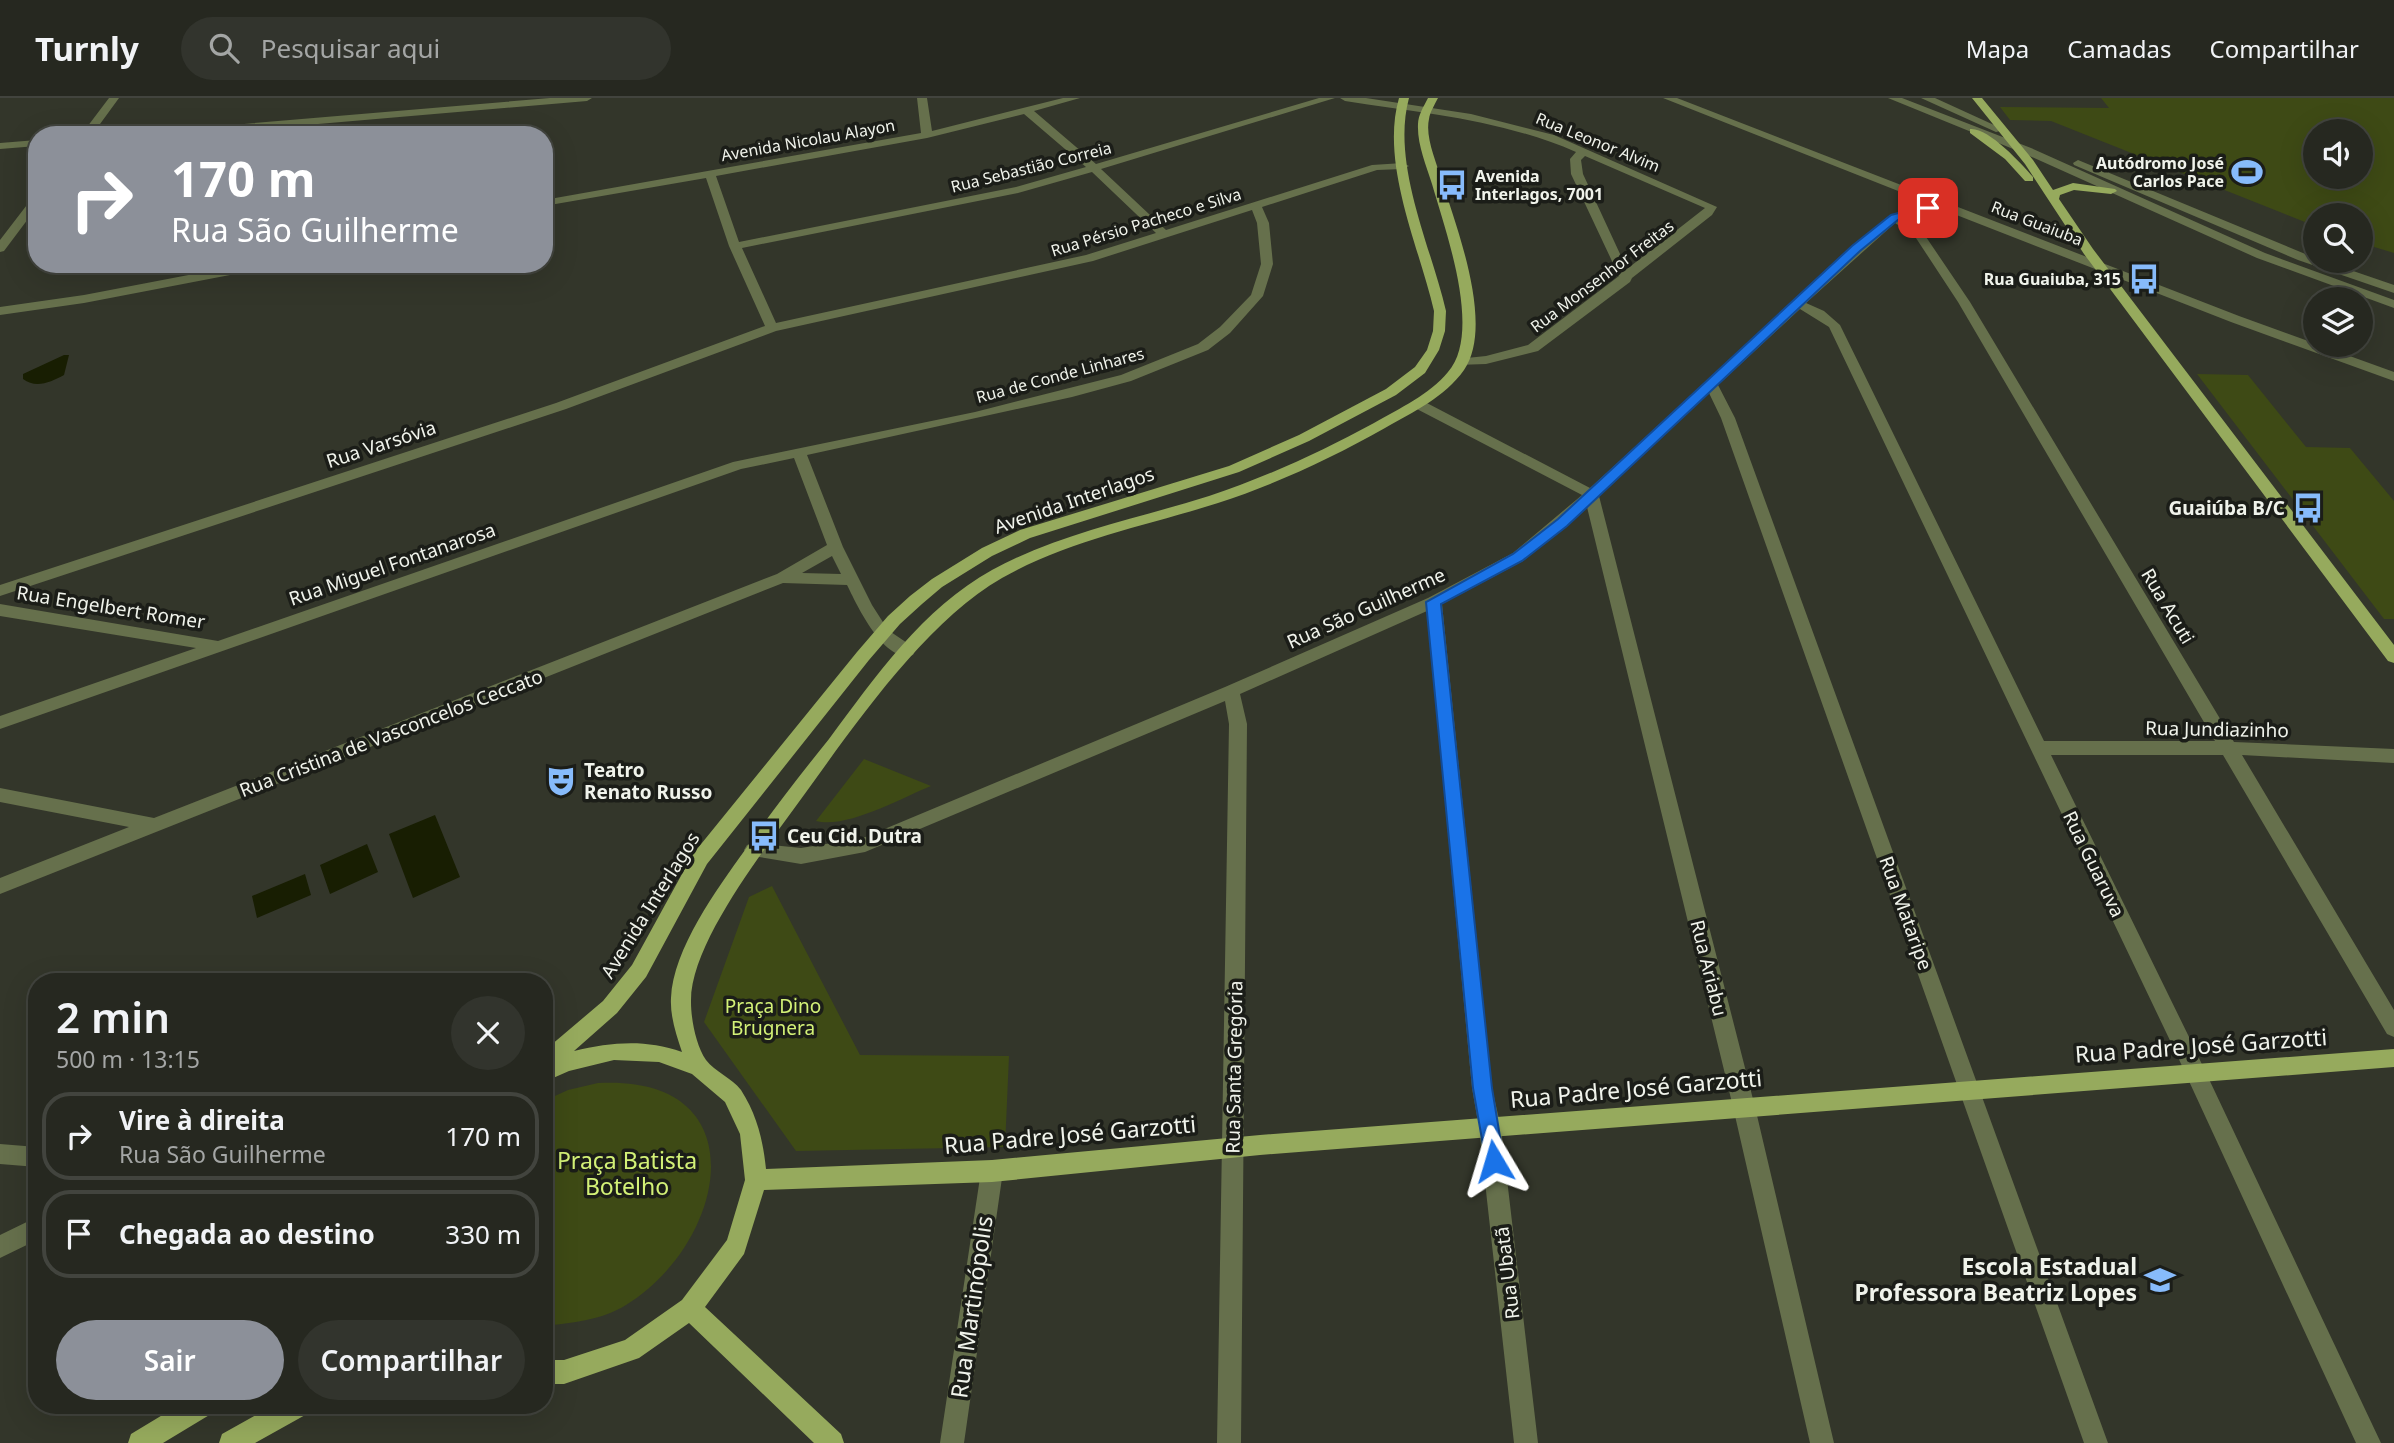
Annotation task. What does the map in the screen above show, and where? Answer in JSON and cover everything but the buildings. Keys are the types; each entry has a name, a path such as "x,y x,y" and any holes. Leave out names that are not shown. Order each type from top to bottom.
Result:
{"main road":[{"path":"1978,98 2044,182 2053,200 2097,264 2394,657"},
{"name":"Avenida Interlagos","path":"553,1056 610,1007 639,971 700,859 739,808 882,634 937,583 987,552 1025,534 1234,469 1304,438 1391,392 1420,370 1433,350 1439,331 1440,311 1403,166 1398,128 1402,102"},
{"path":"699,1067 684,1025 681,1006 683,981 705,930 728,887 753,850 907,651 963,597 996,575 1062,547 1250,487 1309,461 1418,404 1441,387 1462,362 1469,335 1470,310 1425,142 1423,120 1429,104"},
{"path":"1974,131 2009,157 2037,188 2053,200"},
{"path":"2053,200 2055,193 2073,186 2111,191"},
{"path":"553,1068 566,1062 614,1051 659,1053 699,1067 732,1095 751,1133 755,1180 736,1246 690,1307 631,1350 564,1372 553,1372"},
{"name":"Rua Padre José Garzotti","path":"755,1180 992,1171 1232,1147 2394,1058"},
{"path":"690,1307 832,1443"},
{"path":"140,1443 187,1414"},
{"path":"231,1443 282,1414"}],"street":[{"path":"93,126 114,98"},
{"path":"266,126 527,101 587,98"},
{"path":"922,98 927,135"},
{"name":"Avenida Nicolau Alayon","path":"553,201 927,135 1075,98"},
{"name":"Rua Sebastião Correia","path":"735,246 1018,190 1330,98"},
{"name":"Rua Leonor Alvim","path":"1345,98 1429,104 1518,128 1584,151 1711,207"},
{"name":"Rua Guaiuba","path":"1668,98 2235,319 2393,377"},
{"path":"1893,98 2017,148 2291,270 2394,304"},
{"path":"1926,98 2302,257 2394,289"},
{"path":"1027,111 1094,168 1164,234"},
{"path":"0,146 28,144"},
{"path":"1584,151 1574,159 1577,174 1626,279"},
{"name":"Rua Pérsio Pacheco e Silva","path":"772,328 1065,264 1376,167 1403,166"},
{"path":"710,173 735,246 772,328"},
{"name":"Rua São Guilherme","path":"1895,218 1899,203 1911,193"},
{"name":"Rua São Guilherme","path":"753,850 801,856 864,845 1231,691 1434,602 1518,557 1562,522 1712,385 1856,248 1895,218 1935,203"},
{"name":"Rua de Conde Linhares","path":"799,453 1067,394 1126,378 1203,347 1248,307 1261,285 1267,264 1263,223 1256,206"},
{"name":"Rua Monsenhor Freitas","path":"1462,362 1486,360 1533,348 1626,279 1708,213 1711,207"},
{"path":"0,248 28,212"},
{"name":"Rua Acuti","path":"1895,218 1918,233 1934,254 2394,1028"},
{"path":"0,311 205,273"},
{"name":"Rua Guaruva","path":"1798,304 1820,314 1834,325 2369,1443"},
{"name":"Rua Varsóvia","path":"0,591 561,406 772,328"},
{"path":"2393,377 2394,392"},
{"name":"Rua Mataripe","path":"1712,385 1728,418 2096,1443"},
{"path":"1418,404 1591,494"},
{"path":"799,453 835,547 852,580 882,634 907,651"},
{"name":"Rua Miguel Fontanarosa","path":"0,723 738,465 799,453"},
{"name":"Rua Ariabu","path":"1591,494 1744,1107 1822,1443"},
{"name":"Rua Cristina de Vasconcelos Ceccato","path":"0,886 782,578 835,547"},
{"name":"Rua Cristina de Vasconcelos Ceccato","path":"782,578 852,580"},
{"name":"Rua Ubatã","path":"1434,602 1482,1088 1490,1128 1526,1443"},
{"name":"Rua Engelbert Romer","path":"0,610 216,646"},
{"name":"Rua Santa Gregória","path":"1229,1443 1238,724 1231,691"},
{"name":"Rua Jundiazinho","path":"2038,748 2227,748 2394,756"},
{"path":"0,795 155,825"},
{"path":"0,1154 28,1156"},
{"name":"Rua Martinópolis","path":"952,1443 992,1171"},
{"path":"0,1247 28,1233"}],"green space":[{"name":"Autódromo José Carlos Pace","path":"2101,98 2394,98 2394,253 2373,247 2373,203 2303,203 2303,221 2051,121 2010,120 2000,107 2109,108"},
{"path":"2197,374 2248,375 2306,447 2350,448 2394,501 2394,619 2384,619"},
{"path":"864,759 931,786 858,817 843,821 816,821"},
{"name":"Praça Dino Brugnera","path":"772,886 860,1055 1009,1056 1005,1147 796,1151 704,1022 749,897"},
{"name":"Praça Batista Botelho","path":"598,1083 650,1087 685,1105 705,1133 711,1167 705,1205 687,1242 661,1277 617,1310 576,1322 553,1325 553,1097 568,1090"}],"shaded area":[{"path":"69,355 64,375 38,384 23,379 23,374"},
{"path":"435,815 460,877 413,898 389,834"},
{"path":"367,844 378,872 330,894 320,865"},
{"path":"305,874 311,895 257,918 252,896"}],"place":[{"name":"Autódromo José Carlos Pace","path":"2247,172"},
{"name":"Avenida Interlagos, 7001","path":"1452,185"},
{"name":"Rua Guaiuba, 315","path":"2144,279"},
{"name":"Guaiúba B/C","path":"2308,508"},
{"name":"Teatro Renato Russo","path":"561,781"},
{"name":"Ceu Cid. Dutra","path":"764,836"},
{"name":"Escola Estadual Professora Beatriz Lopes","path":"2160,1280"}],"route":[{"path":"1494,1161 1482,1088 1434,602 1518,557 1562,522 1856,248 1895,218 1928,208"}]}
